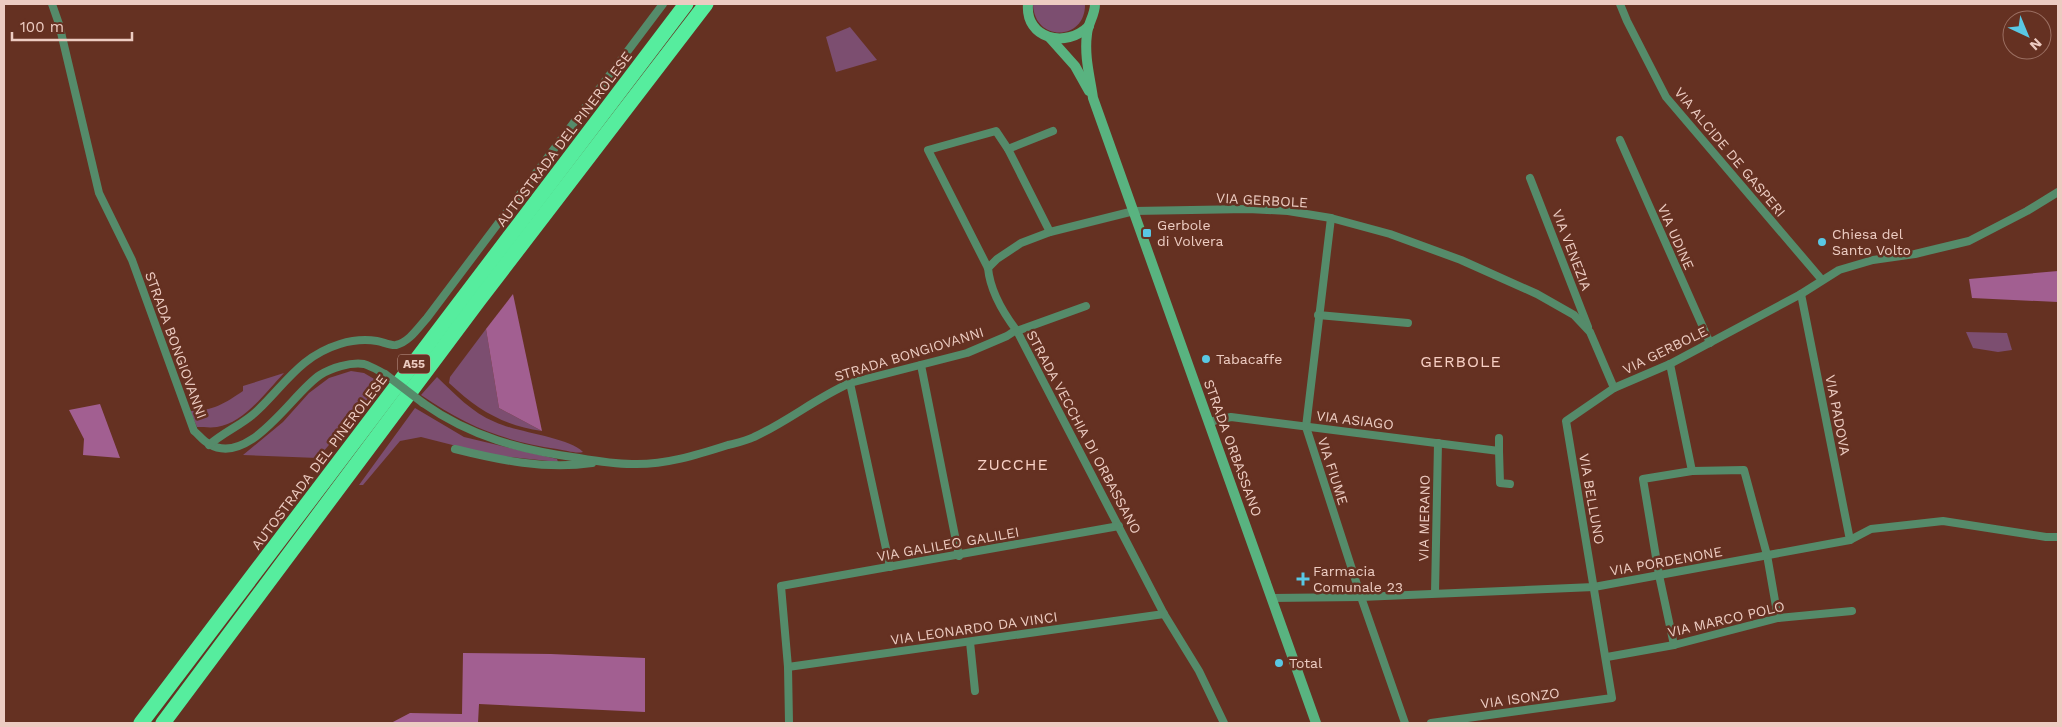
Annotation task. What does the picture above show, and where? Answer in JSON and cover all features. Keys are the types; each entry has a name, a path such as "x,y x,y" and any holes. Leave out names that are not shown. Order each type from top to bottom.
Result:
{"highway":[{"name":"AUTOSTRADA DEL PINEROLESE","path":"140,723 686,4"},
{"name":"A55","path":"163,723 473,308 706,4"}],"main road":[{"name":"STRADA ORBASSANO","path":"1028,4 1034,26 1050,38 1074,66 1093,98 1316,723"},
{"name":"STRADA ORBASSANO","path":"1093,98 1086,56 1088,26 1094,16 1095,4"},
{"path":"1050,38 1067,39 1082,32 1088,26"}],"street":[{"name":"STRADA BONGIOVANNI","path":"52,4 59,24 100,193 132,260 194,431 209,445 227,449 241,445 273,423 319,375 343,366 364,364 385,374 446,419 475,434 549,454 602,461 631,464 676,460 753,438 834,390 967,352 1007,336 1016,330 1086,306"},
{"path":"209,445 223,433 242,424 259,410 292,373 310,358 329,347 364,339 395,345 409,338 433,310 663,4"},
{"name":"VIA ALCIDE DE GASPERI","path":"1620,4 1666,97 1822,280"},
{"name":"STRADA VECCHIA DI ORBASSANO","path":"1008,149 996,131 928,150 988,268 989,280 999,302 1016,330 1164,614 1199,671 1224,723"},
{"path":"1050,232 1008,149 1053,131"},
{"name":"VIA UDINE","path":"1620,140 1710,343"},
{"name":"VIA VENEZIA","path":"1530,178 1590,332"},
{"name":"VIA GERBOLE","path":"988,268 997,259 1022,243 1050,232 1134,210 1248,209 1288,211 1331,218 1390,234 1461,260 1537,294 1574,315 1590,332 1614,388 1670,364 1801,294 1848,266 1969,241 2027,211 2058,192"},
{"name":"VIA FIUME","path":"1331,218 1306,427 1361,597 1405,723"},
{"name":"VIA PADOVA","path":"1801,294 1850,540"},
{"path":"1318,315 1408,323"},
{"path":"1670,364 1692,471"},
{"path":"920,365 959,556"},
{"path":"850,384 890,567"},
{"name":"VIA BELLUNO","path":"1612,698 1607,657 1566,421 1614,388"},
{"name":"VIA ASIAGO","path":"1209,422 1232,417 1499,452"},
{"path":"1498,438 1500,483 1510,484"},
{"name":"VIA MERANO","path":"1435,593 1438,443"},
{"path":"455,450 508,462 567,465 602,461"},
{"path":"1674,644 1659,575 1643,479 1692,471 1744,470 1768,555 1778,618"},
{"name":"VIA PORDENONE","path":"1272,598 1361,597 1594,587 1850,540 1871,529 1943,521 2046,537 2058,537"},
{"name":"VIA GALILEO GALILEI","path":"788,667 781,586 959,556 1119,526"},
{"name":"VIA MARCO POLO","path":"1607,657 1674,644 1778,618 1852,611"},
{"name":"VIA LEONARDO DA VINCI","path":"788,667 1164,614"},
{"path":"970,642 975,690"},
{"path":"788,667 789,723"},
{"name":"VIA ISONZO","path":"1432,723 1612,698"}],"shaded area":[{"path":"1033,4 1085,4 1083,16 1077,25 1069,31 1060,32 1050,31 1042,26 1036,17"},
{"path":"850,27 877,60 836,72 826,37"},
{"path":"2058,271 2058,302 1972,298 1969,279"},
{"path":"513,294 542,431 499,408 486,329"},
{"path":"486,329 499,408 542,431 515,425 491,415 470,401 449,383 450,377"},
{"path":"1966,332 2007,333 2012,350 1998,352 1973,348"},
{"path":"351,371 364,373 381,383 318,458 243,455 283,422 309,393 329,378"},
{"path":"284,373 254,406 236,420 217,427 197,427 190,411 206,410 219,406 243,391 243,386"},
{"path":"437,377 464,402 486,418 505,426 555,439 576,447 583,452 519,442 470,424 421,395"},
{"path":"100,404 120,458 83,455 84,439 69,410"},
{"path":"415,408 464,437 557,459 558,462 492,455 421,437 400,441 363,485 359,485"},
{"path":"463,653 645,658 645,712 479,704 478,723 391,723 410,713 462,714"}],"place":[{"name":"Gerbole di Volvera","path":"1147,233"},
{"name":"Chiesa del Santo Volto","path":"1822,242"},
{"name":"Tabacaffe","path":"1206,359"},
{"name":"Farmacia Comunale 23","path":"1303,579"},
{"name":"Total","path":"1279,663"}],"district":[{"name":"GERBOLE","path":"1461,361"},
{"name":"ZUCCHE","path":"1013,464"}]}
